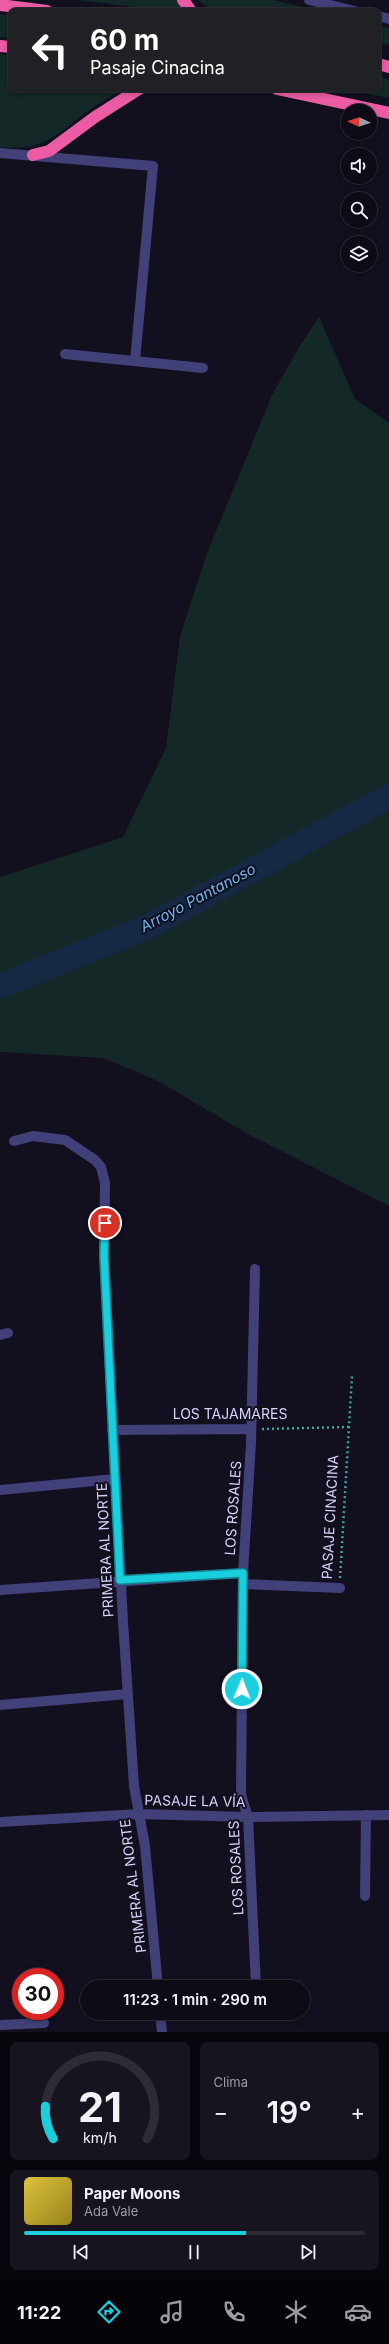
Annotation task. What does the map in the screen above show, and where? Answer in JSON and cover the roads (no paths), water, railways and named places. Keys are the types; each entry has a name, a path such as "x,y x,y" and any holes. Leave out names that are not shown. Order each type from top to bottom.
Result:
{"highway":[{"path":"0,5 24,8"},
{"path":"33,155 49,151 95,117 134,92"},
{"path":"291,92 389,113"}],"street":[{"path":"309,0 342,8"},
{"path":"0,153 153,166 135,361"},
{"path":"65,354 203,368"},
{"name":"PRIMERA AL NORTE","path":"14,1141 33,1136 65,1140 101,1167 105,1182 104,1255 120,1580 134,1786 145,1846 157,1980"},
{"name":"LOS ROSALES","path":"254,1269 250,1429 243,1573 241,1795 248,1817 256,1980"},
{"name":"LOS TAJAMARES","path":"112,1430 250,1429"},
{"path":"0,1490 115,1479"},
{"path":"0,1590 120,1580 243,1573"},
{"name":"PASAJE CINACINA","path":"243,1584 340,1588"},
{"path":"0,1705 128,1694"},
{"name":"PASAJE LA VÍA","path":"0,1822 139,1814 248,1817 389,1814"},
{"path":"365,1896 366,1815"},
{"path":"161,2020 162,2032"},
{"path":"0,2025 44,2023"}],"waterway":[{"name":"Arroyo Pantanoso","path":"0,986 147,927 389,796"}]}
